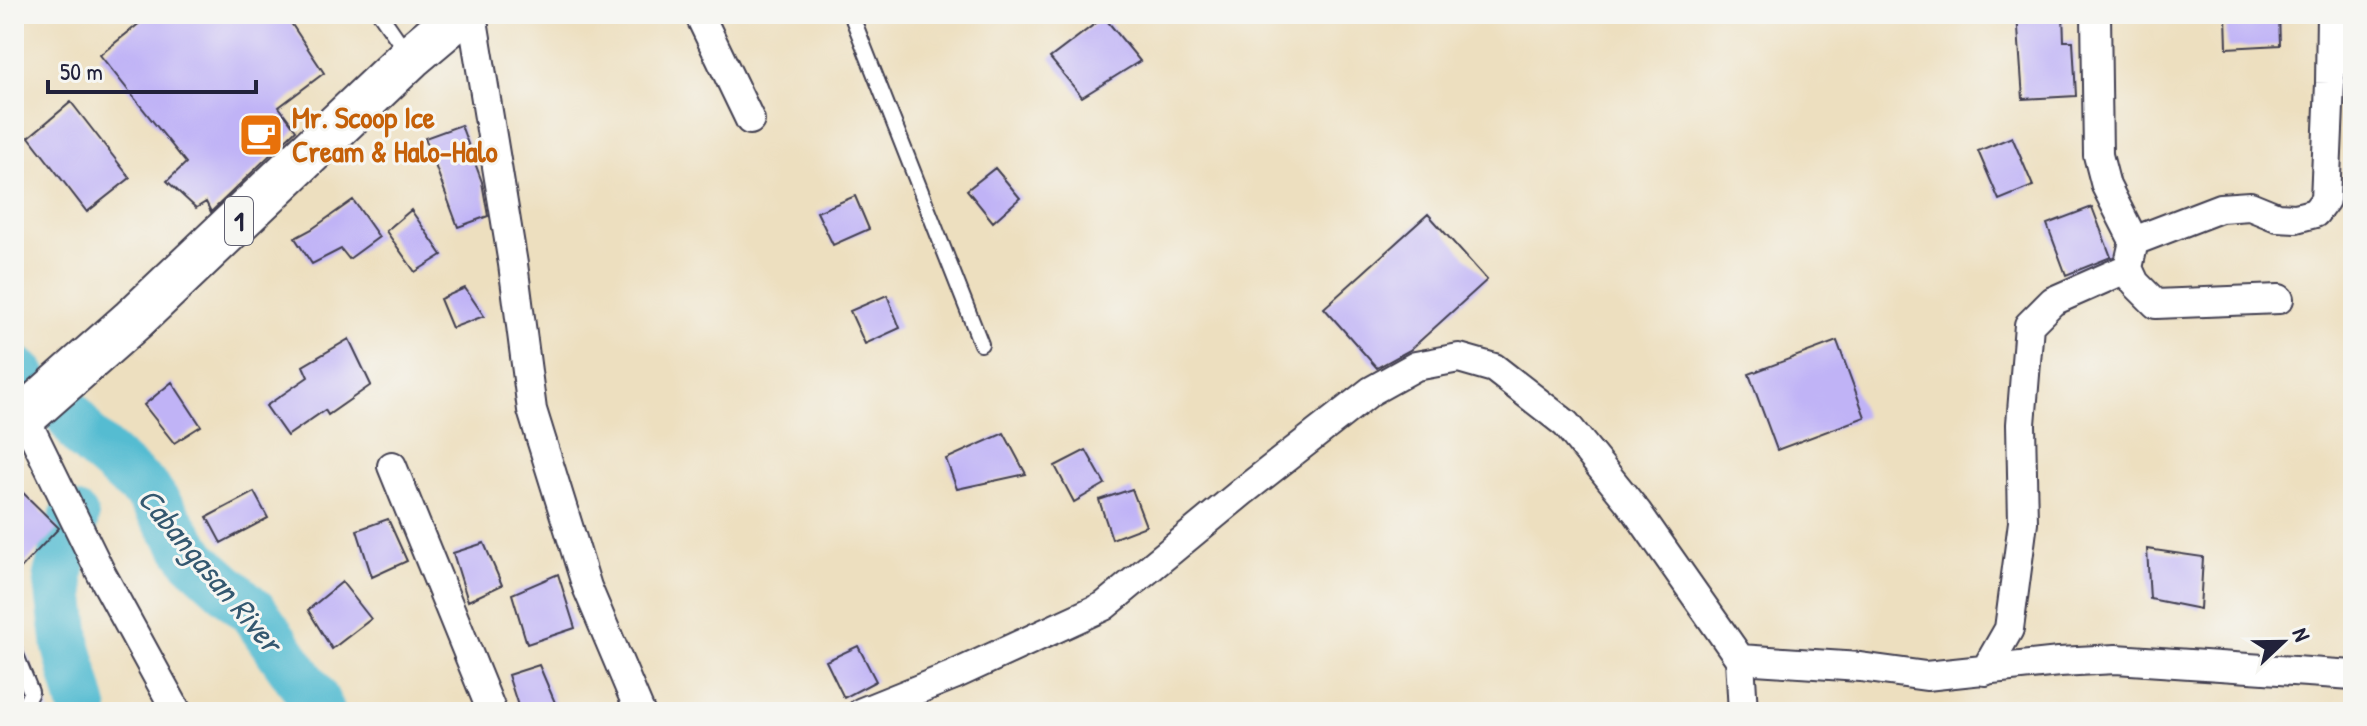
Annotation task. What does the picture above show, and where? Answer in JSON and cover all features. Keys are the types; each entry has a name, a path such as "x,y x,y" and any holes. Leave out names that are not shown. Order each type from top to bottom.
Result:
{"highway":[{"name":"1","path":"19,420 133,320 410,57 461,14"}],"street":[{"path":"472,14 513,264 532,410 587,587 640,712"},
{"path":"699,14 750,120"},
{"path":"2096,14 2098,155 2131,254 2135,283 2156,304 2279,299"},
{"path":"1985,671 2009,629 2023,522 2021,424 2029,325 2053,301 2131,254 2220,208 2250,206 2288,218 2315,213 2325,200 2331,14"},
{"path":"876,709 1104,606 1371,391 1416,366 1459,358 1494,368 1566,424 1637,512 1740,659 1743,712"},
{"path":"19,420 177,712"},
{"path":"392,466 492,712"},
{"path":"1740,659 1860,667 1926,676 2116,659 2353,675"}],"lane":[{"path":"380,14 410,57"},
{"path":"851,14 981,344"},
{"path":"14,650 31,692 21,712"}],"shaded area":[{"path":"14,619 19,632 50,712 14,712"}],"building":[{"path":"151,14 285,14 324,73 279,107 296,130 211,212 206,202 196,208 167,181 186,163 100,55"},
{"path":"2017,14 2063,14 2064,41 2073,41 2076,96 2023,99"},
{"path":"2226,14 2279,14 2280,45 2227,48"},
{"path":"1104,17 1140,61 1082,97 1050,58"},
{"path":"71,102 130,178 87,212 29,137"},
{"path":"461,125 482,182 488,216 458,227 425,138"},
{"path":"2012,137 2033,186 1999,200 1978,151"},
{"path":"995,168 1020,198 993,222 967,190"},
{"path":"855,196 869,229 833,245 817,212"},
{"path":"353,200 379,237 349,259 341,249 312,264 295,238"},
{"path":"2092,207 2111,257 2066,275 2047,224"},
{"path":"411,210 442,255 415,272 386,231"},
{"path":"1428,214 1487,280 1410,350 1377,368 1324,308"},
{"path":"465,288 484,316 452,328 440,299"},
{"path":"887,295 900,328 865,344 850,311"},
{"path":"349,339 371,385 328,415 325,410 287,436 266,406 308,377 303,366"},
{"path":"1837,341 1865,417 1777,450 1749,374"},
{"path":"172,382 201,426 174,443 144,405"},
{"path":"1004,433 1026,474 957,489 946,459"},
{"path":"1086,450 1105,484 1074,502 1055,466"},
{"path":"14,484 59,528 14,575"},
{"path":"1132,489 1146,526 1112,539 1099,500"},
{"path":"254,492 268,518 221,543 207,517"},
{"path":"388,519 407,561 372,577 357,530"},
{"path":"484,543 502,585 468,601 453,553"},
{"path":"2147,549 2203,557 2200,609 2150,599"},
{"path":"558,574 575,628 527,644 512,594"},
{"path":"342,582 371,619 332,649 308,610"},
{"path":"858,646 876,681 844,698 826,661"},
{"path":"539,665 559,712 520,712 508,675"}],"waterway":[{"name":"Cabangasan River","path":"14,370 23,377"},
{"name":"Cabangasan River","path":"68,413 87,439 148,492 195,560 254,613 320,712"},
{"name":"Cabangasan River","path":"74,518 58,575 67,647 84,712"}],"place":[{"name":"Mr. Scoop Ice Cream & Halo-Halo","path":"261,135"}]}
